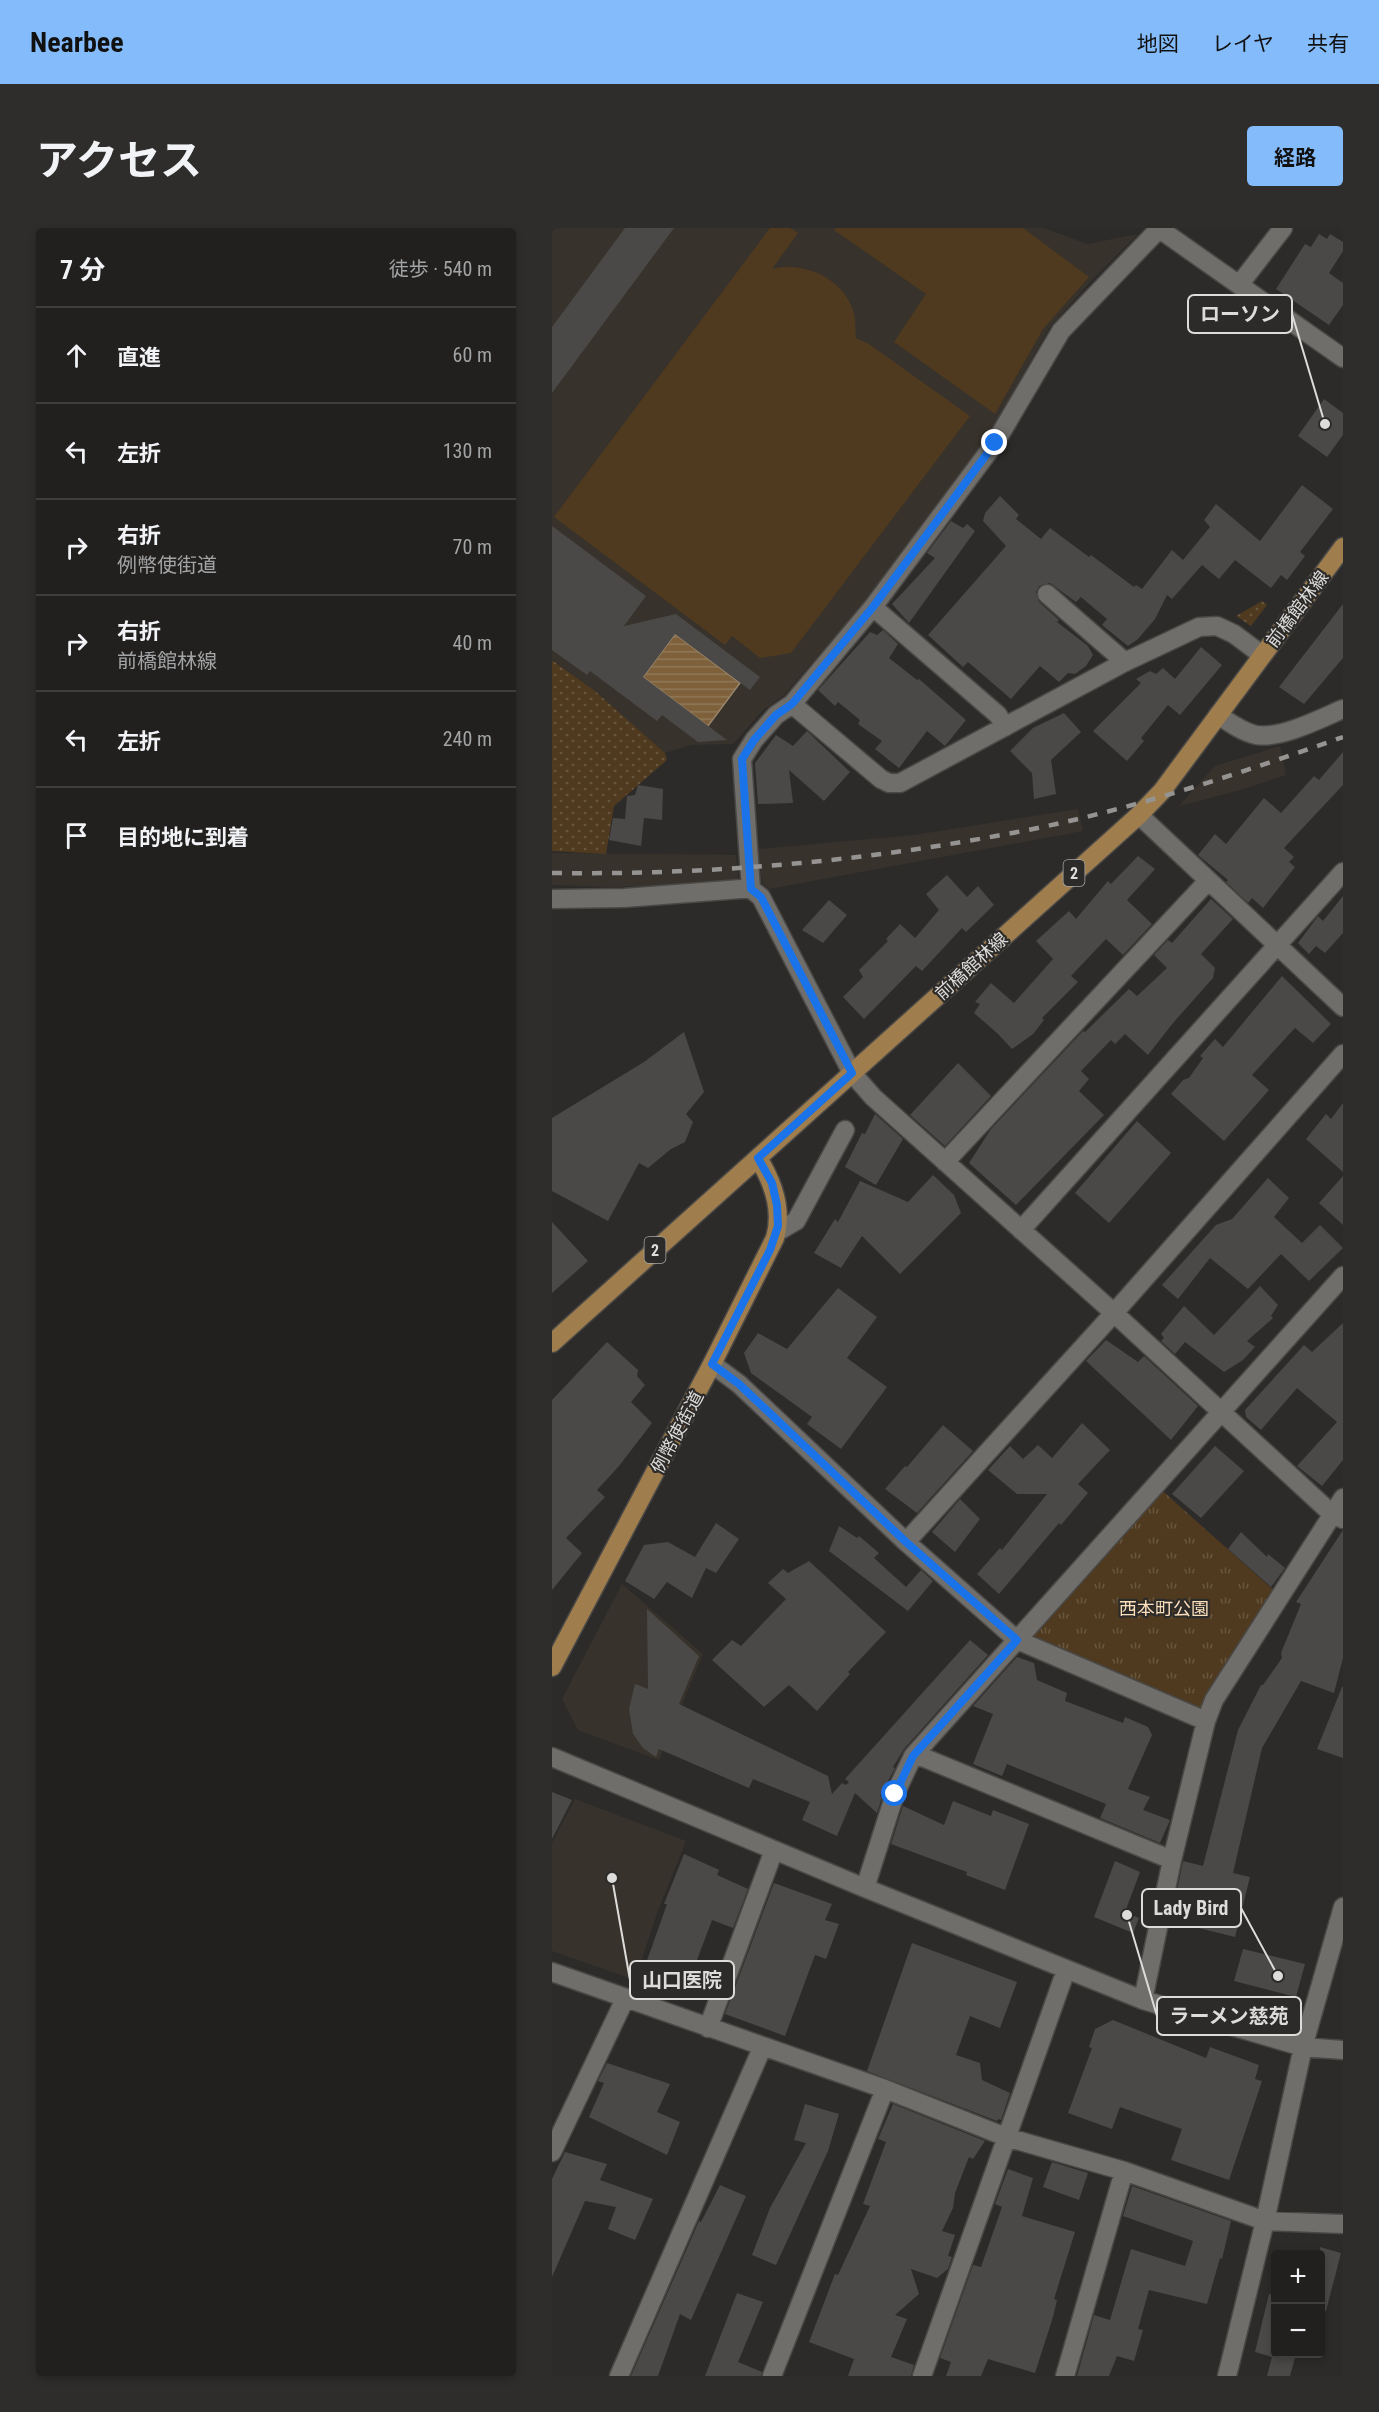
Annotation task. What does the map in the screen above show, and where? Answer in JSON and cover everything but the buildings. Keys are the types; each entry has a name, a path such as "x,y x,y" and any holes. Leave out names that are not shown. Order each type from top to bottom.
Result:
{"main road":[{"name":"前橋館林線","path":"552,1343 1139,815 1162,791 1343,547"},
{"name":"例幣使街道","path":"552,1667 712,1364 777,1232 777,1205 772,1183 758,1158"}],"street":[{"path":"751,889 742,759 754,740 776,715 792,704 873,607 995,443 1061,331 1159,228 1343,358"},
{"path":"1239,285 1283,228"},
{"path":"1047,594 1125,663"},
{"path":"873,607 998,715 1005,727"},
{"path":"792,704 881,779 889,783 900,783 1125,663 1199,627 1217,626 1234,634 1262,655"},
{"path":"1218,715 1236,727 1255,735 1267,735 1280,733 1343,709"},
{"path":"1139,815 1343,1008"},
{"path":"1021,1230 1343,872"},
{"path":"945,1162 1208,881"},
{"path":"552,899 624,898 751,889 761,897 852,1073 873,1097 1338,1517"},
{"path":"906,1542 1114,1313 1343,1054"},
{"path":"777,1232 796,1221 845,1130"},
{"path":"865,1888 895,1794 915,1754 1343,1276"},
{"path":"712,1364 739,1384 906,1542 1017,1640 1206,1721"},
{"path":"1143,2000 1172,1860 1206,1721 1214,1700 1338,1517 1343,1498"},
{"path":"915,1754 1172,1860"},
{"path":"552,1757 865,1888 1143,2000 1303,2047 1343,2050"},
{"path":"708,2028 774,1850"},
{"path":"1227,2376 1265,2221 1303,2047 1343,1907"},
{"path":"922,2376 1066,1970"},
{"path":"552,1972 762,2048 885,2089 1006,2137 1124,2171 1265,2221 1343,2224"},
{"path":"552,2152 625,1999"},
{"path":"619,2376 762,2048"},
{"path":"772,2376 885,2089"},
{"path":"1065,2376 1124,2171"}],"shaded area":[{"path":"552,228 1044,228 1087,244 1138,234 1049,328 998,419 939,507 873,593 784,695 762,711 733,744 691,745 665,753 595,691 552,659"},
{"path":"675,634 740,683 708,726 643,677"},
{"path":"1280,746 1286,775 1179,806 1215,766"},
{"path":"1078,809 1083,831 769,889 762,882 758,849 914,835"},
{"path":"552,853 736,855 738,881 734,883 612,887 552,885"},
{"path":"622,1584 703,1654 659,1760 578,1730 562,1699"},
{"path":"575,1799 686,1841 657,1913 635,1980 552,1951 552,1843"}],"green space":[{"path":"770,228 790,228 798,233 772,269 784,267 809,270 831,281 848,299 853,310 856,338 869,344 970,416 791,653 760,658 732,636 725,645 554,517"},
{"path":"836,228 1023,228 1089,277 1043,329 995,414 894,342 926,294 834,230"},
{"path":"1262,601 1267,605 1251,626 1236,616"},
{"path":"552,660 595,691 665,753 667,760 614,806 606,854 552,851"},
{"name":"西本町公園","path":"1156,1485 1280,1596 1206,1721 1017,1640"}],"railway":[{"path":"552,873 668,872 783,865 955,843 1054,824 1138,803 1221,779 1343,737"}],"place":[{"name":"ローソン","path":"1325,424"},
{"name":"山口医院","path":"612,1878"},
{"name":"ラーメン慈苑","path":"1127,1915"},
{"name":"Lady Bird","path":"1278,1976"}],"route":[{"path":"895,1794 913,1756 1017,1640 906,1542 739,1384 712,1364 770,1250 778,1226 777,1205 772,1183 758,1158 852,1073 761,897 751,889 742,759 754,740 776,715 792,704 873,607 995,443"}]}
